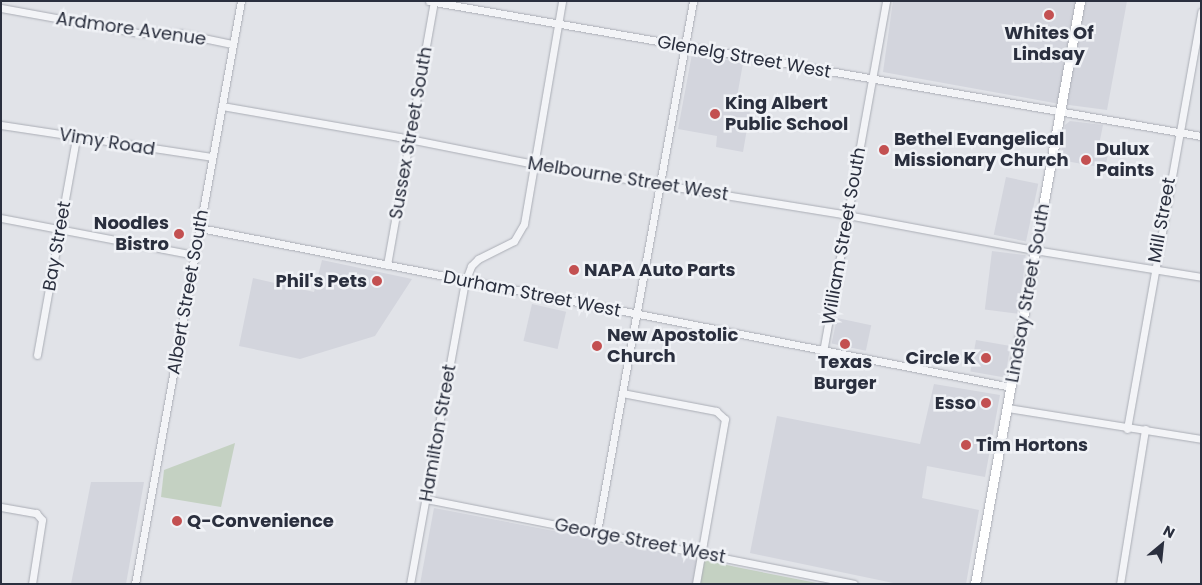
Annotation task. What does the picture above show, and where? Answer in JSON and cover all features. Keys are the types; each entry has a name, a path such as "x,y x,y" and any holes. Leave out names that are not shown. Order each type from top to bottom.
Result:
{"main road":[{"name":"Lindsay Street South","path":"975,584 1080,1"}],"street":[{"name":"Albert Street South","path":"135,584 240,1"},
{"name":"Glenelg Street West","path":"429,1 1201,136"},
{"name":"Hamilton Street","path":"410,584 465,282 471,266 478,259 509,245 518,236 524,224 562,1"},
{"path":"597,532 693,1"},
{"name":"William Street South","path":"823,352 886,1"},
{"name":"Sussex Street South","path":"387,265 434,2"},
{"name":"Ardmore Avenue","path":"1,8 138,33 179,33 232,44"},
{"name":"Mill Street","path":"1127,429 1178,132 1201,12"},
{"name":"Melbourne Street West","path":"222,106 410,139 534,164 848,215 1035,250 1201,278"},
{"name":"Vimy Road","path":"1,125 76,138 212,157"},
{"name":"Bay Street","path":"37,355 76,138"},
{"path":"1,218 195,255"},
{"name":"Durham Street West","path":"200,228 465,282 1011,387"},
{"path":"622,393 716,411 725,419 696,584"},
{"path":"1008,408 1127,429 1145,429 1201,439"},
{"path":"1120,584 1145,429"},
{"name":"George Street West","path":"426,499 854,584"},
{"path":"1,507 36,514 42,520 32,584"}],"shaded area":[{"path":"893,1 1127,1 1107,110 1054,103 883,72"},
{"name":"King Albert Public School","path":"692,54 743,63 737,97 752,100 743,152 716,147 717,136 678,129"},
{"path":"1070,121 1103,125 1099,145 1109,150 1105,168 1060,160 1065,125"},
{"path":"1006,177 1038,184 1026,242 994,235"},
{"path":"992,251 1026,255 1019,314 985,310"},
{"path":"322,260 412,279 375,336 300,359 239,346 253,278 314,292"},
{"path":"532,304 566,312 558,349 523,341"},
{"path":"837,318 871,325 866,351 832,343"},
{"path":"976,340 1010,346 1005,378 970,372"},
{"path":"934,384 1000,395 985,477 927,466 922,498 979,510 966,584 898,584 750,553 777,416 920,444"},
{"path":"91,482 144,482 126,584 71,584"},
{"path":"434,508 700,559 695,584 420,584"}],"green space":[{"path":"235,443 221,507 161,497 164,470"},
{"path":"700,559 736,567 822,584 696,584"}],"place":[{"name":"Whites Of Lindsay","path":"1049,15"},
{"name":"King Albert Public School","path":"715,114"},
{"name":"Bethel Evangelical Missionary Church","path":"884,150"},
{"name":"Dulux Paints","path":"1086,160"},
{"name":"Noodles Bistro","path":"179,234"},
{"name":"NAPA Auto Parts","path":"574,270"},
{"name":"Phil's Pets","path":"377,281"},
{"name":"Texas Burger","path":"845,344"},
{"name":"New Apostolic Church","path":"597,346"},
{"name":"Circle K","path":"986,358"},
{"name":"Esso","path":"986,403"},
{"name":"Tim Hortons","path":"966,445"},
{"name":"Q-Convenience","path":"177,521"}]}
